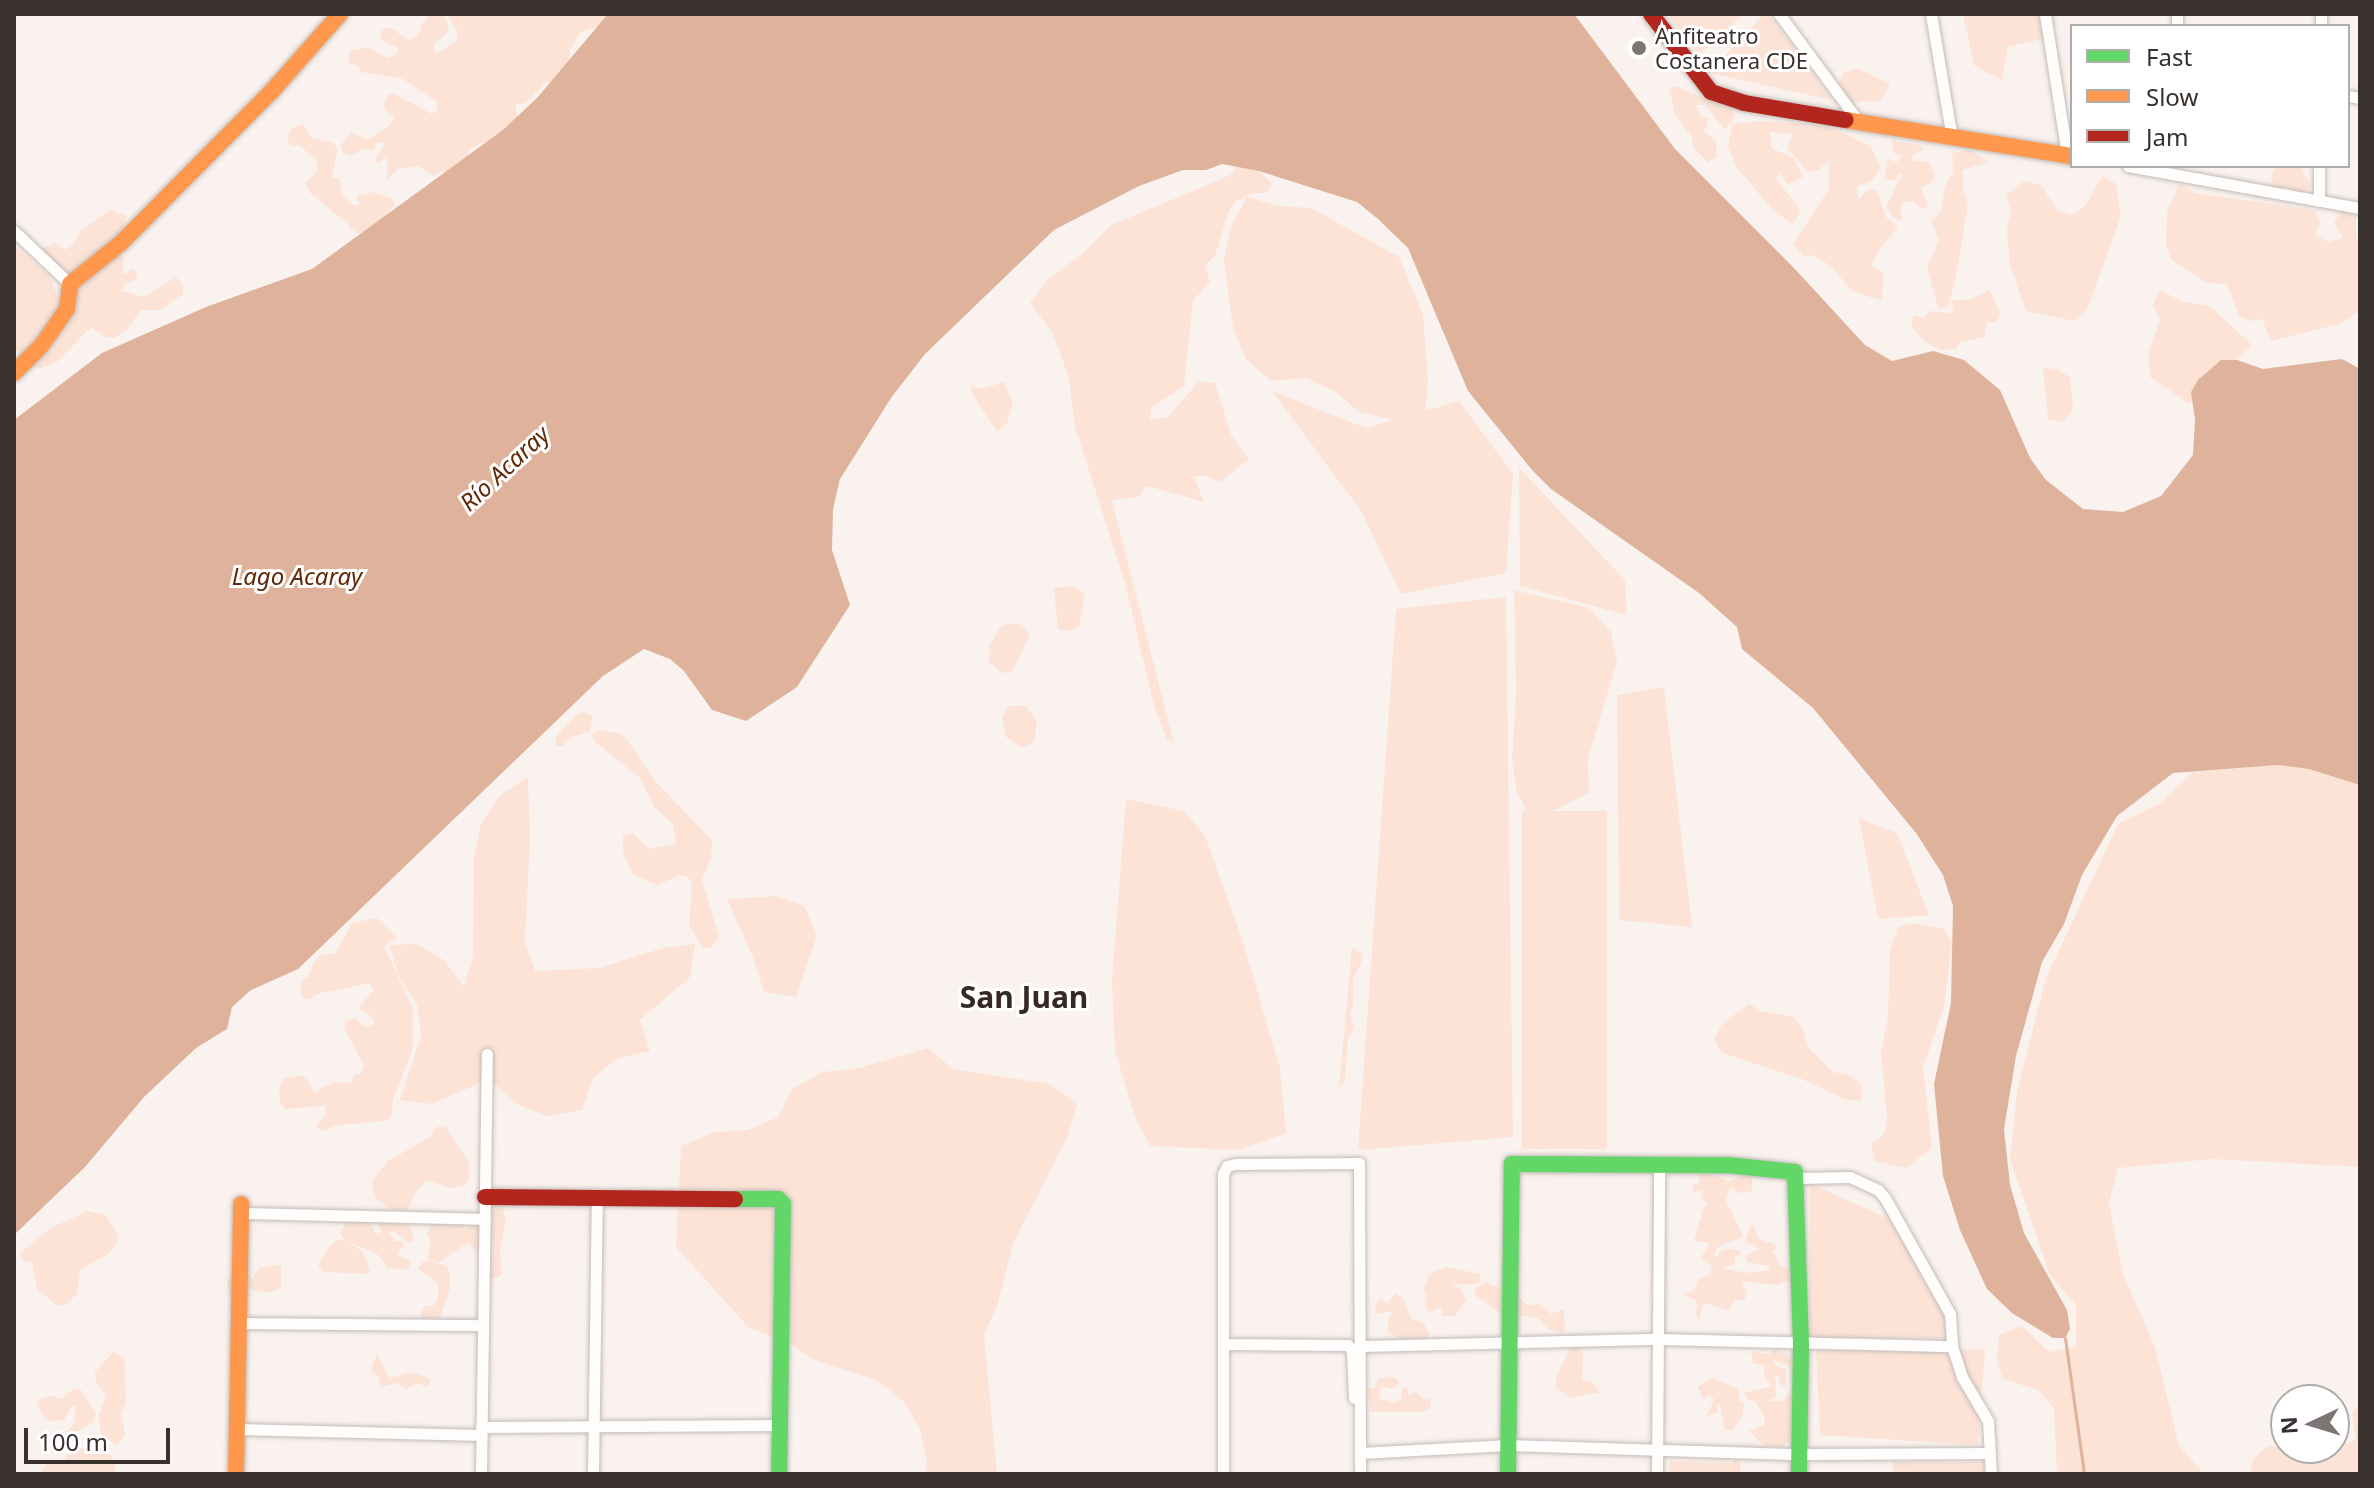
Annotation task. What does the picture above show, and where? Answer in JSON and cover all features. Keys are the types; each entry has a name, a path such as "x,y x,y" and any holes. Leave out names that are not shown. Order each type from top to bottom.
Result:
{"street":[{"path":"14,373 41,346 67,309 70,284 122,242 272,91 340,14"},
{"path":"1651,14 1711,92 1744,103 2070,155 2045,14"},
{"path":"1779,14 1860,122"},
{"path":"1931,14 1952,138"},
{"path":"2152,168 2176,170 2360,208"},
{"path":"2319,168 2319,201"},
{"path":"14,231 70,284"},
{"path":"481,1474 487,1054"},
{"path":"1223,1474 1223,1174 1227,1166 1359,1163 1362,1346 1360,1474"},
{"path":"1508,1474 1512,1164 1659,1164 1788,1169 1797,1178 1801,1345 1799,1474"},
{"path":"1657,1474 1659,1164"},
{"path":"1797,1178 1850,1177 1878,1190 1950,1314 1952,1346 1962,1377 1988,1421 1991,1474"},
{"path":"485,1197 778,1199 783,1204 779,1474"},
{"path":"593,1474 597,1197"},
{"path":"236,1474 241,1208 485,1219"},
{"path":"239,1323 483,1325"},
{"path":"1362,1346 1659,1339 1801,1345 1952,1346"},
{"path":"1223,1344 1351,1347 1355,1420 1361,1428"},
{"path":"237,1429 481,1431 594,1426 779,1425"},
{"path":"1360,1453 1508,1445 1799,1454 1990,1453"}],"shaded area":[{"path":"423,14 442,14 448,24 448,32 433,45 436,54 456,41 458,32 447,14 613,14 607,24 581,32 570,49 569,67 553,84 547,81 530,99 520,105 515,103 518,120 501,143 481,143 472,148 468,152 470,160 453,176 441,171 434,176 418,166 397,169 387,180 387,155 380,163 374,161 386,142 378,143 373,151 362,149 351,156 343,153 340,146 351,132 368,140 390,125 394,117 383,108 388,95 394,94 432,114 438,110 437,102 403,79 361,72 358,66 349,63 350,51 368,47 388,58 396,54 399,48 382,41 380,32 393,29 409,41 419,34 422,23 428,19"},
{"path":"1667,14 1744,14 1699,55"},
{"path":"1764,14 1769,14 1832,100 1709,73"},
{"path":"1963,14 2041,14 2045,38 2008,47 2002,80 1974,65"},
{"path":"1856,68 1890,84 1880,101 1849,102 1838,85 1843,74"},
{"path":"1675,86 1733,110 1734,118 1725,130 1705,105 1696,105 1701,116 1709,118 1706,124 1709,127 1703,130 1716,141 1717,157 1708,162 1693,148 1692,138 1675,114 1669,88"},
{"path":"1762,121 1825,125 1870,146 1881,168 1871,181 1857,186 1858,199 1869,189 1877,191 1886,217 1898,227 1871,266 1883,273 1882,301 1852,291 1831,266 1812,255 1803,256 1793,244 1829,189 1829,161 1818,170 1808,172 1787,148 1792,134 1770,132 1771,148 1794,158 1803,177 1788,184 1779,173 1776,178 1801,211 1792,224 1772,209 1737,168 1728,147 1732,124"},
{"path":"303,124 312,138 333,143 338,149 331,178 339,178 343,196 351,204 360,205 356,196 373,192 393,199 395,205 372,230 359,233 350,229 347,223 311,194 305,183 317,171 318,162 299,145 291,146 287,139 291,129"},
{"path":"1892,140 1921,146 1923,150 1912,155 1913,161 1929,162 1935,176 1931,183 1921,188 1928,207 1920,208 1913,201 1901,203 1902,221 1893,217 1886,207 1903,173 1897,174 1896,180 1884,180 1888,159 1897,162 1902,157 1893,152"},
{"path":"1970,150 1989,162 1963,170 1963,189 1968,204 1956,277 1948,307 1938,308 1927,267 1939,240 1931,221 1941,211 1945,187 1953,171 1952,153"},
{"path":"1239,164 1254,167 1273,184 1266,193 1254,193 1236,201 1228,213 1215,256 1205,265 1210,282 1193,301 1184,386 1152,407 1149,420 1168,417 1199,381 1215,383 1231,435 1249,459 1220,482 1203,475 1194,477 1204,502 1147,486 1138,497 1112,500 1174,744 1166,738 1154,705 1125,583 1075,427 1069,378 1053,334 1030,303 1046,281 1082,254 1111,225 1232,174"},
{"path":"2274,168 2302,168 2311,187 2304,193 2295,193 2288,187 2276,190 2271,179"},
{"path":"2102,176 2116,184 2121,216 2087,310 2075,321 2026,311 2010,265 2007,229 2011,211 2006,195 2024,181 2041,185 2058,211 2073,215 2086,205"},
{"path":"2179,184 2195,193 2315,210 2320,222 2315,234 2328,242 2343,238 2334,222 2343,210 2356,216 2356,237 2360,241 2360,311 2339,324 2271,341 2262,319 2250,321 2239,316 2227,284 2206,283 2171,259 2166,245 2167,212"},
{"path":"1247,197 1278,206 1311,208 1399,257 1423,315 1428,381 1425,411 1459,401 1513,474 1506,573 1401,594 1361,511 1272,391 1366,428 1392,420 1359,412 1336,392 1307,378 1271,381 1246,359 1233,328 1224,260 1231,227"},
{"path":"110,210 127,216 117,249 124,259 122,273 127,274 130,269 136,271 137,278 125,284 122,291 144,297 176,277 183,285 183,294 160,310 141,310 125,332 113,338 103,336 91,327 57,362 40,368 30,367 14,347 14,245 49,276 59,300 73,292 41,249 55,243 64,250 73,245 80,231"},
{"path":"1990,290 2001,316 1995,322 1987,322 1984,337 1960,342 1956,349 1941,350 1924,341 1912,327 1913,316 1925,317 1930,311 1953,314 1952,301 1971,299"},
{"path":"2160,290 2182,301 2211,307 2252,345 2237,360 2221,361 2215,377 2189,404 2150,377 2149,350 2160,320 2153,305"},
{"path":"2043,368 2057,369 2070,377 2073,410 2063,422 2048,419"},
{"path":"1004,382 1013,404 1007,423 997,432 971,392 972,386 981,389"},
{"path":"1519,468 1625,580 1627,615 1520,586"},
{"path":"1073,586 1085,595 1079,627 1068,631 1058,629 1054,588"},
{"path":"1514,590 1589,608 1611,632 1617,661 1588,759 1589,793 1532,821 1517,792 1512,761 1516,693"},
{"path":"1506,597 1513,1137 1358,1150 1396,609"},
{"path":"1020,623 1030,634 1012,672 1002,673 989,662 990,644 1002,625"},
{"path":"1664,687 1692,927 1619,920 1617,695"},
{"path":"1009,706 1026,706 1037,722 1034,742 1022,748 1006,737 1002,717"},
{"path":"583,712 593,716 590,732 572,737 563,746 555,746 556,737 575,716"},
{"path":"599,730 620,733 626,738 655,781 712,840 711,858 702,880 719,936 710,949 702,947 689,925 692,883 688,877 680,875 658,885 633,875 623,852 623,836 632,833 649,849 676,844 673,824 655,808 640,778 595,742 592,734"},
{"path":"2278,765 2309,769 2360,785 2360,1167 2212,1159 2118,1168 2109,1203 2123,1274 2155,1347 2179,1446 2204,1474 2057,1474 2054,1408 2038,1390 2003,1379 1997,1362 1999,1335 2022,1326 2049,1352 2076,1347 2076,1305 2050,1275 2010,1159 2017,1092 2046,978 2118,824 2161,803 2193,772"},
{"path":"528,777 530,839 525,942 535,971 599,968 663,948 695,944 690,977 640,1020 650,1051 618,1058 593,1078 582,1110 548,1116 518,1105 489,1079 432,1104 400,1100 421,1037 417,1004 399,976 389,945 417,944 445,961 464,987 473,956 474,857 481,824 499,796"},
{"path":"1126,799 1184,811 1205,836 1241,936 1280,1068 1286,1133 1238,1150 1150,1146 1135,1117 1115,1051 1112,979"},
{"path":"1522,811 1607,811 1607,1149 1522,1149"},
{"path":"1859,818 1897,833 1929,915 1878,919"},
{"path":"775,896 804,906 817,935 796,997 764,992 754,960 727,899"},
{"path":"377,918 397,938 384,946 413,1009 413,1048 393,1100 391,1117 385,1121 337,1125 323,1131 315,1127 326,1114 325,1106 286,1109 280,1103 279,1086 283,1079 300,1075 307,1079 314,1093 334,1082 351,1083 354,1075 361,1073 364,1065 344,1029 347,1021 355,1018 366,1028 375,1023 371,1016 358,1008 374,990 370,983 316,994 310,999 302,998 301,981 309,977 314,961 320,956 336,953 352,923"},
{"path":"1914,923 1945,929 1952,943 1944,1007 1923,1067 1932,1148 1906,1168 1875,1161 1871,1144 1884,1134 1887,1118 1881,1052 1888,1018 1890,950 1898,927"},
{"path":"1352,947 1362,954 1362,960 1353,979 1353,1009 1350,1012 1354,1027 1348,1038 1345,1080 1339,1088"},
{"path":"1749,1004 1761,1011 1794,1017 1803,1030 1808,1047 1833,1072 1849,1075 1862,1085 1861,1101 1846,1100 1802,1079 1722,1053 1714,1039 1722,1024"},
{"path":"928,1048 953,1069 1050,1084 1077,1104 1068,1135 1013,1244 997,1306 984,1335 997,1474 925,1474 927,1462 920,1428 902,1400 876,1380 814,1360 786,1341 749,1328 676,1247 681,1146 715,1132 748,1130 778,1117 793,1088 823,1072 859,1068"},
{"path":"445,1126 469,1162 469,1179 463,1186 448,1188 433,1181 425,1182 414,1194 407,1211 391,1209 375,1198 372,1181 388,1161 430,1137 436,1127"},
{"path":"1703,1170 1729,1181 1749,1173 1752,1177 1752,1191 1737,1193 1733,1187 1729,1189 1726,1200 1743,1236 1718,1247 1714,1254 1717,1258 1720,1251 1740,1250 1741,1255 1735,1258 1735,1263 1723,1269 1751,1273 1770,1270 1768,1266 1747,1262 1745,1256 1760,1249 1771,1250 1756,1248 1745,1241 1754,1225 1758,1239 1775,1244 1777,1248 1773,1251 1780,1266 1791,1270 1791,1280 1778,1285 1742,1281 1747,1294 1744,1300 1735,1301 1728,1310 1704,1303 1699,1320 1694,1312 1698,1308 1695,1300 1684,1294 1694,1291 1698,1279 1710,1275 1712,1266 1701,1258 1709,1243 1694,1241 1704,1207 1709,1204 1702,1199 1701,1190 1693,1192 1693,1185 1699,1183 1699,1173"},
{"path":"1810,1183 1893,1221 1957,1338 1810,1338"},
{"path":"502,1206 506,1219 500,1252 502,1274 495,1279 490,1278 487,1271 493,1255 490,1208"},
{"path":"88,1211 105,1215 118,1235 118,1242 108,1254 80,1270 77,1294 64,1306 56,1305 37,1289 32,1263 24,1261 19,1254 50,1228"},
{"path":"350,1218 371,1224 375,1234 381,1232 377,1220 409,1221 414,1241 409,1243 393,1231 389,1233 395,1241 402,1241 404,1247 398,1252 399,1256 410,1260 409,1270 388,1268 376,1253 346,1241 363,1252 370,1270 368,1274 324,1272 318,1265 331,1244 340,1239 345,1241 340,1232"},
{"path":"479,1221 481,1244 476,1251 468,1243 439,1262 428,1260 430,1241 427,1233 434,1222 467,1223 463,1231"},
{"path":"422,1262 446,1266 450,1273 450,1288 440,1318 423,1321 421,1313 425,1306 433,1306 438,1299 438,1283 418,1269"},
{"path":"281,1266 281,1288 267,1293 245,1288 229,1295 227,1280 246,1272 252,1279 259,1268"},
{"path":"1446,1267 1480,1274 1481,1281 1475,1284 1451,1285 1461,1289 1466,1300 1454,1317 1441,1315 1443,1310 1438,1308 1428,1314 1425,1304 1427,1294 1423,1292 1429,1274"},
{"path":"1485,1282 1504,1290 1513,1290 1525,1303 1531,1306 1539,1303 1551,1314 1564,1309 1565,1329 1562,1333 1548,1329 1538,1318 1520,1315 1518,1335 1502,1314 1475,1295 1474,1290"},
{"path":"1395,1294 1403,1298 1410,1317 1424,1324 1429,1334 1426,1339 1401,1339 1388,1332 1388,1320 1393,1311 1375,1314 1377,1302 1381,1299 1387,1304"},
{"path":"1579,1347 1583,1354 1582,1381 1591,1381 1600,1392 1570,1398 1555,1387 1570,1348"},
{"path":"1774,1349 1795,1358 1790,1366 1773,1360 1775,1366 1786,1369 1786,1387 1779,1384 1780,1377 1775,1375 1776,1397 1767,1401 1782,1401 1790,1394 1793,1401 1791,1439 1783,1446 1765,1447 1749,1431 1764,1425 1765,1418 1755,1401 1750,1401 1743,1393 1772,1386 1764,1377 1765,1365 1753,1363 1751,1352 1770,1354"},
{"path":"1985,1349 1978,1445 1820,1435 1816,1351"},
{"path":"114,1351 124,1359 125,1367 126,1403 121,1413 125,1435 118,1445 102,1437 98,1417 106,1396 96,1383 95,1372"},
{"path":"377,1353 389,1378 411,1372 430,1379 430,1384 426,1387 418,1383 407,1389 397,1383 381,1387 378,1376 371,1371"},
{"path":"1388,1376 1397,1379 1399,1384 1393,1389 1381,1386 1379,1398 1392,1403 1401,1400 1402,1389 1407,1388 1409,1395 1416,1392 1425,1400 1431,1397 1430,1409 1421,1412 1371,1412 1367,1388 1375,1388 1378,1379"},
{"path":"1712,1378 1739,1389 1739,1402 1744,1403 1743,1414 1732,1431 1724,1429 1720,1404 1716,1406 1719,1412 1707,1416 1714,1399 1709,1395 1703,1400 1698,1387"},
{"path":"73,1389 81,1390 96,1413 93,1423 71,1434 67,1432 74,1424 76,1407 72,1406 64,1420 55,1421 46,1420 37,1406 40,1399 51,1396 62,1399"},
{"path":"2360,1404 2360,1474 2250,1474 2253,1459 2269,1445 2270,1464 2350,1464 2350,1442 2356,1440 2352,1413"},
{"path":"100,1448 112,1456 116,1474 39,1474 51,1459 64,1462 68,1453 75,1449"},
{"path":"1735,1459 1740,1463 1741,1474 1669,1474 1670,1461 1733,1463"},
{"path":"1893,1462 1984,1462 1984,1474 1893,1474"}],"water":[{"name":"Lago Acaray","path":"608,14 1574,14 1675,149 1793,267 1865,345 1892,361 1933,351 1964,360 2000,390 2030,458 2046,480 2083,509 2123,512 2161,496 2193,455 2195,420 2191,392 2198,380 2221,360 2237,360 2263,369 2342,359 2360,369 2360,785 2309,769 2278,765 2173,773 2117,816 2082,875 2064,924 2042,962 2016,1056 2004,1129 2010,1185 2024,1233 2067,1310 2070,1329 2065,1338 2053,1338 2012,1313 1987,1289 1960,1230 1943,1176 1934,1084 1951,1003 1953,906 1943,875 1916,833 1813,708 1742,649 1737,627 1699,593 1551,489 1532,470 1468,391 1408,248 1378,219 1357,202 1259,171 1222,164 1206,170 1183,170 1139,186 1054,230 925,354 891,398 840,479 833,509 832,550 850,605 797,687 746,721 712,710 684,671 670,659 644,649 603,676 298,969 251,990 232,1007 227,1029 196,1048 144,1097 85,1167 14,1235 14,420 102,353 206,307 312,269 503,130 537,98"}],"waterway":[{"path":"2065,1338 2084,1474"}],"traffic: fast":[{"path":"1508,1474 1512,1164 1727,1165 1795,1172 1801,1345 1799,1474"},
{"path":"735,1199 778,1199 783,1204 779,1474"}],"traffic: slow":[{"path":"14,373 41,346 67,309 70,284 122,242 272,91 340,14"},
{"path":"1846,120 2070,156"},
{"path":"236,1474 241,1204"}],"traffic: jam":[{"path":"1651,14 1711,92 1744,103 1846,120"},
{"path":"485,1197 735,1199"}],"place":[{"name":"Anfiteatro Costanera CDE","path":"1639,48"}],"district":[{"name":"San Juan","path":"1024,997"}],"water label":[{"name":"Río Acaray","path":"504,468"}]}
